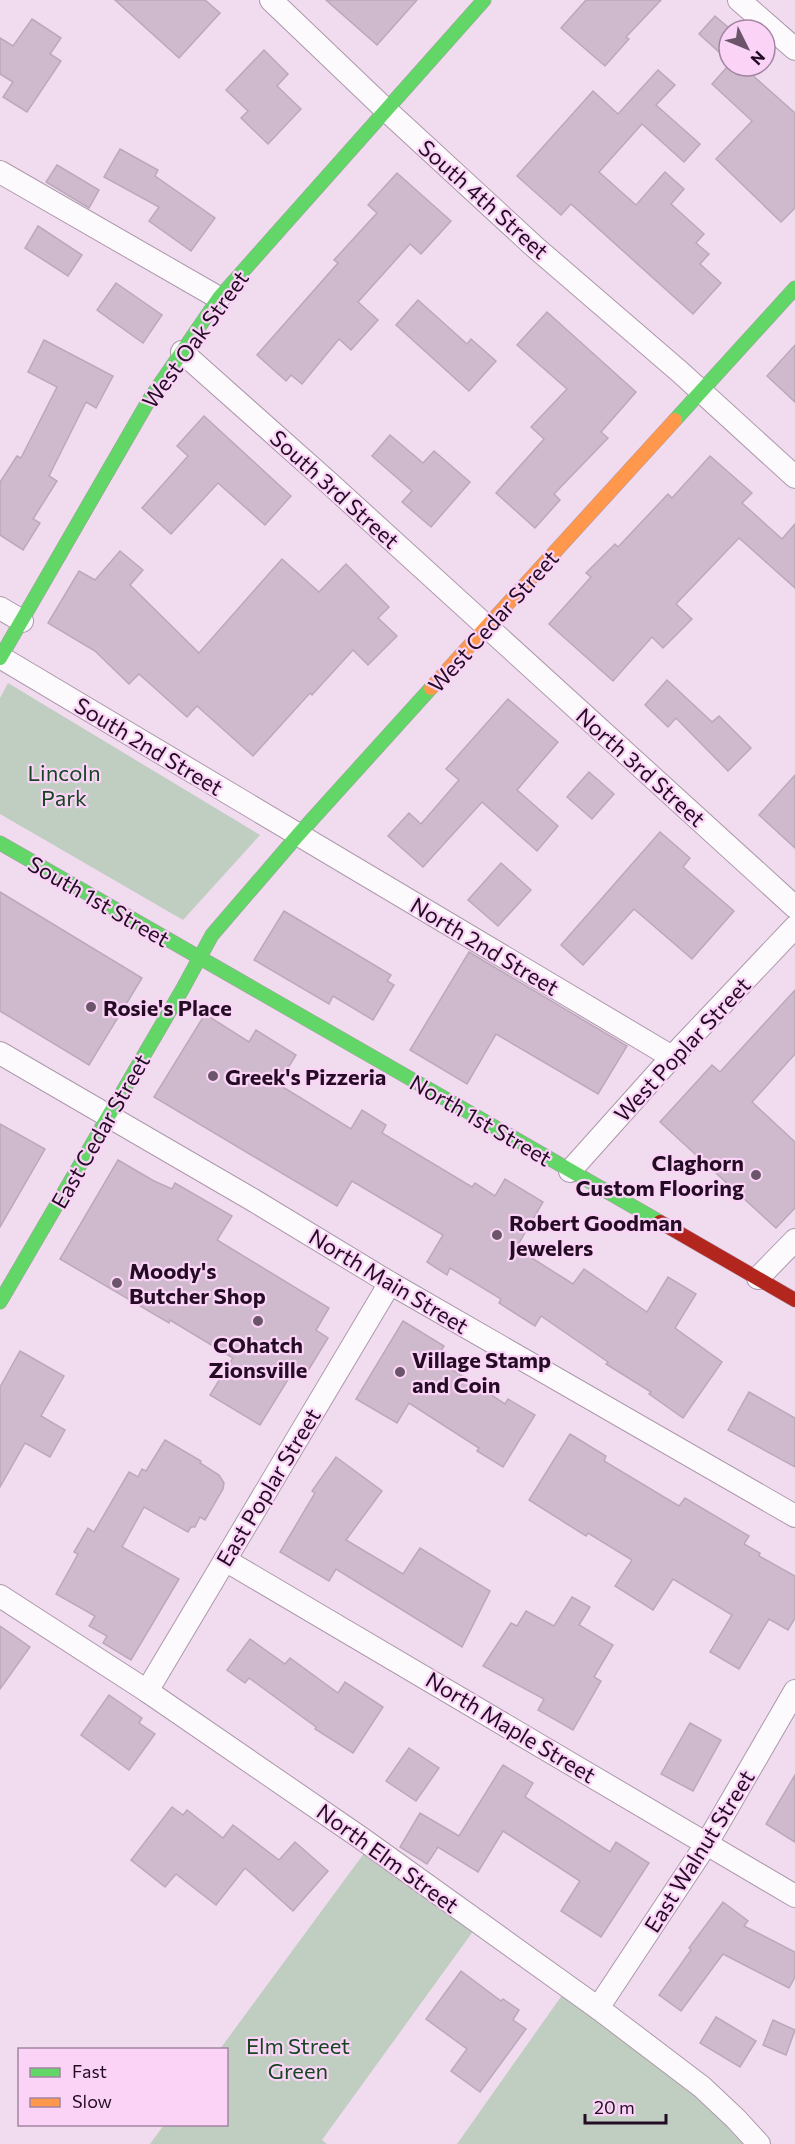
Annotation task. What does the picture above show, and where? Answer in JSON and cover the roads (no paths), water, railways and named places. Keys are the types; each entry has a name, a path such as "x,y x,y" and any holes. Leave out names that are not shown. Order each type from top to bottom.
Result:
{"street":[{"name":"South 4th Street","path":"271,0 385,110 536,248 702,392 795,477"},
{"name":"West Oak Street","path":"0,658 149,400 219,298 484,0"},
{"path":"739,0 795,50"},
{"path":"0,172 219,298"},
{"name":"West Cedar Street","path":"198,958 212,935 298,835 795,288"},
{"name":"South 3rd Street","path":"182,352 488,627"},
{"path":"0,609 22,621"},
{"name":"North 3rd Street","path":"488,627 795,907"},
{"name":"South 2nd Street","path":"0,658 298,835"},
{"name":"North 2nd Street","path":"298,835 672,1057"},
{"name":"South 1st Street","path":"0,843 198,958"},
{"name":"West Poplar Street","path":"570,1171 672,1057 795,927"},
{"name":"East Cedar Street","path":"0,1302 182,990 198,958"},
{"name":"North 1st Street","path":"198,958 795,1300"},
{"name":"North Main Street","path":"0,1053 109,1115 390,1283 795,1516"},
{"path":"758,1278 795,1240"},
{"name":"East Poplar Street","path":"147,1691 390,1283"},
{"name":"North Maple Street","path":"225,1560 795,1896"},
{"name":"North Elm Street","path":"0,1596 147,1691 361,1838 598,2008 702,2087 759,2144"},
{"name":"East Walnut Street","path":"598,2008 707,1843 795,1691"}],"place":[{"name":"Rosie's Place","path":"91,1007"},
{"name":"Greek's Pizzeria","path":"213,1076"},
{"name":"Claghorn Custom Flooring","path":"756,1175"},
{"name":"Robert Goodman Jewelers","path":"497,1235"},
{"name":"Moody's Butcher Shop","path":"117,1283"},
{"name":"COhatch Zionsville","path":"258,1321"},
{"name":"Village Stamp and Coin","path":"400,1372"}],"park label":[{"name":"Lincoln Park","path":"64,784"},
{"name":"Elm Street Green","path":"298,2058"}]}
